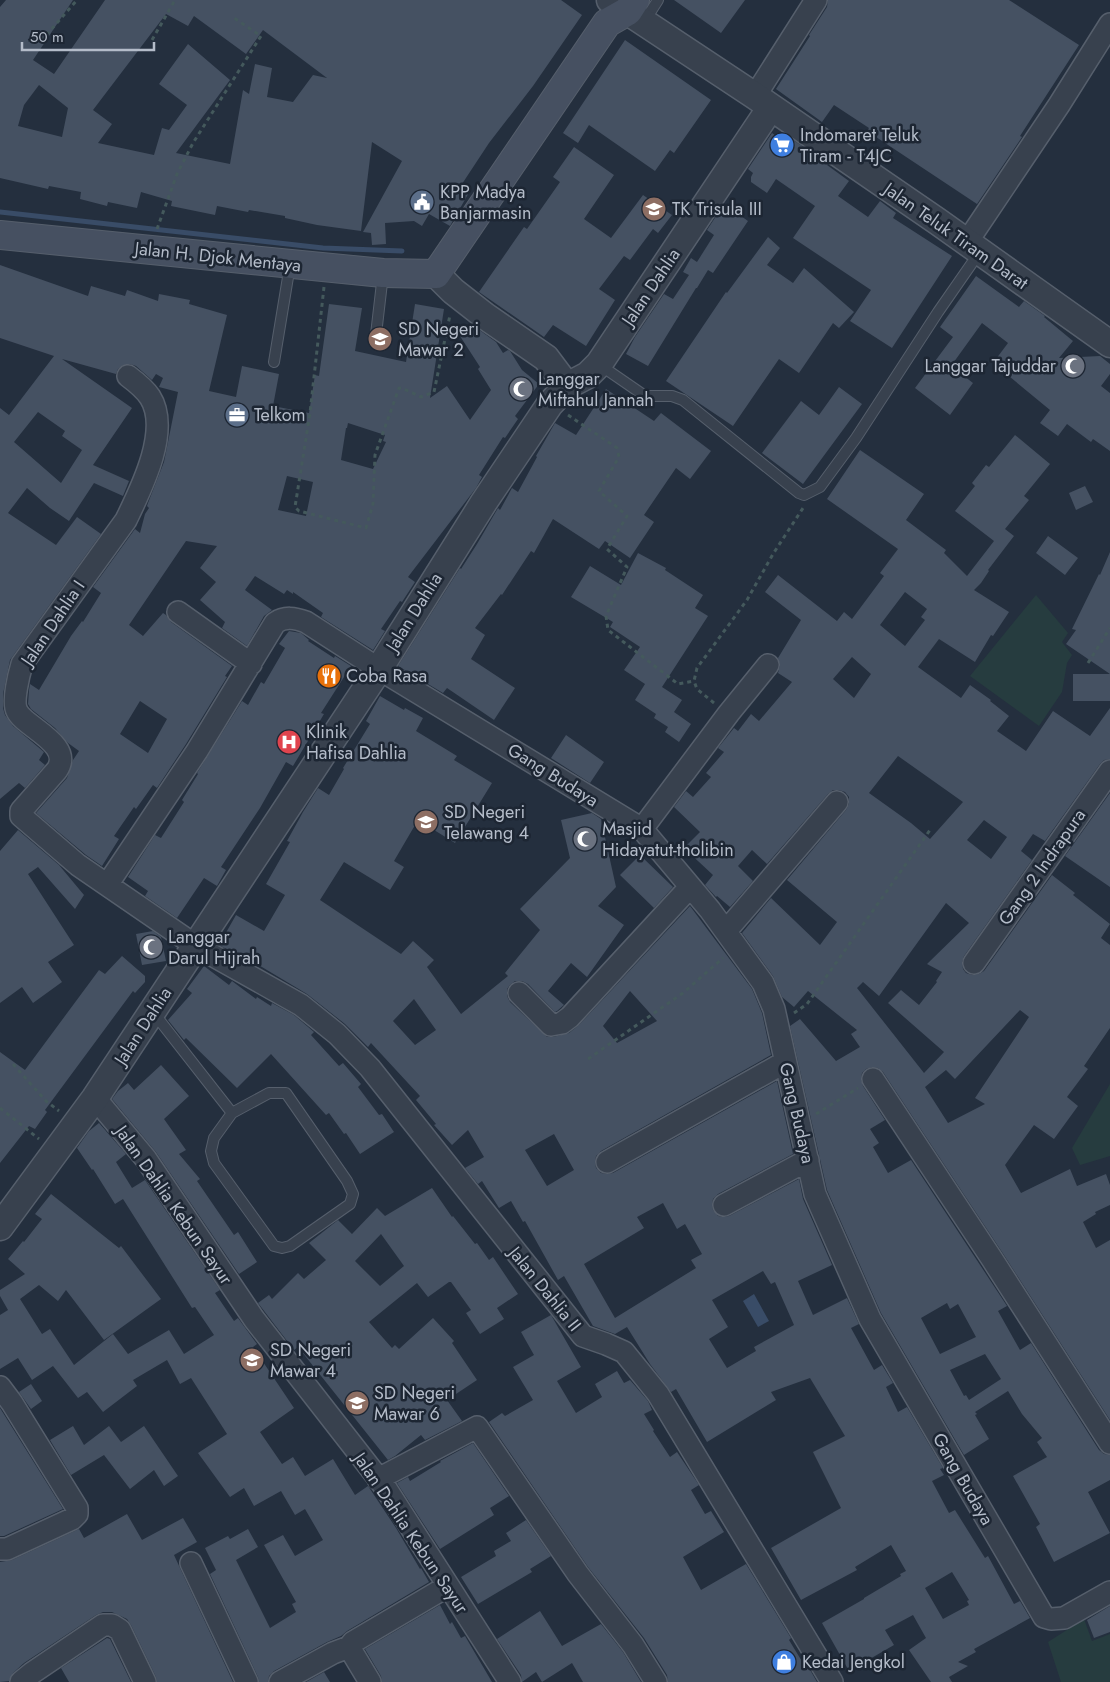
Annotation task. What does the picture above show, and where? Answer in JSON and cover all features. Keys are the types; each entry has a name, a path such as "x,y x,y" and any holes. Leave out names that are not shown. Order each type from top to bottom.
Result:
{"main road":[{"path":"445,283 622,9"},
{"name":"Jalan H. Djok Mentaya","path":"0,235 383,273 445,283"}],"street":[{"path":"763,102 816,0"},
{"name":"Jalan Teluk Tiram Darat","path":"622,9 763,102 974,247 1110,344"},
{"path":"974,247 1110,24"},
{"name":"Jalan Dahlia","path":"0,1227 77,1125 153,1012 379,669 484,502 559,395 588,375 599,364 763,102"},
{"path":"445,283 485,316 546,358 559,395"},
{"name":"Jalan Dahlia I","path":"128,376 151,399 157,420 154,449 126,520 22,664 18,677 15,708 20,716 50,740 59,754 60,763 58,770 21,811 20,815 78,865 196,946"},
{"path":"178,612 251,664"},
{"path":"107,885 197,751 275,623 279,620 291,618 306,622 379,669"},
{"path":"642,829 729,713 768,665"},
{"name":"Gang Budaya","path":"379,669 642,829 690,886 763,983 778,1026 784,1062 808,1160 814,1194 870,1319 1044,1617 1051,1619 1064,1618 1110,1592"},
{"name":"Gang 2 Indrapura","path":"974,963 1110,771"},
{"path":"731,939 837,802"},
{"path":"519,993 551,1025 562,1023 570,1017 690,886"},
{"name":"Jalan Dahlia II","path":"196,946 301,1005 337,1034 370,1068 583,1336 624,1352 658,1394 832,1682"},
{"path":"607,1162 784,1062"},
{"path":"873,1079 992,1259 1110,1443"},
{"name":"Jalan Dahlia Kebun Sayur","path":"95,1098 146,1159 254,1319 378,1479 510,1682"},
{"path":"724,1205 808,1160"},
{"path":"0,1386 77,1508 76,1514 72,1518 7,1549 0,1549"},
{"path":"378,1479 478,1427 578,1574 633,1645 656,1682"},
{"path":"191,1563 247,1682"},
{"path":"280,1682 333,1653 349,1647 353,1642 448,1586"},
{"path":"21,1682 103,1625 112,1625 120,1630 145,1682"},
{"path":"349,1647 370,1682"}],"lane":[{"path":"622,9 658,0"},
{"path":"599,364 645,396 672,396 683,400 799,493 804,495 820,487 856,438 938,312 974,247"},
{"path":"274,362 291,264"},
{"path":"375,342 383,273"},
{"path":"153,1012 232,1113"},
{"path":"268,1092 286,1094 354,1194 350,1204 290,1246 282,1248 274,1246 214,1163 210,1151 214,1138 232,1113 268,1092"}],"path":[{"path":"41,42 77,0"},
{"path":"152,40 175,0"},
{"path":"150,250 177,174 193,143 261,36 234,18"},
{"path":"326,268 310,413 295,507 299,511 366,528 373,504 375,455 399,388 421,397 434,392 445,283"},
{"path":"559,395 617,448 619,456 599,491 627,516 607,549 627,567 606,616 608,630 678,684 694,681"},
{"path":"729,713 697,690 694,681 697,668 747,600 772,554 796,521 812,491"},
{"path":"1088,663 1110,628"},
{"path":"778,1026 807,1004 930,830"},
{"path":"588,1058 683,993 731,939"},
{"path":"13,1064 46,1101 77,1125"},
{"path":"799,1124 873,1079"},
{"path":"0,1108 56,1152"}],"green space":[{"path":"1036,595 1068,633 1062,642 1072,655 1067,663 1062,692 1039,726 970,676"},
{"path":"1110,1084 1110,1156 1080,1165 1072,1148"},
{"path":"1084,1619 1092,1641 1110,1634 1110,1682 1061,1682 1048,1642"}],"water":[{"path":"754,1294 769,1321 758,1327 743,1301"}],"building":[{"path":"6,0 73,0 33,60 54,74 105,0 561,0 582,15 533,86 489,143 462,184 471,189 450,226 429,214 422,226 414,221 385,223 386,244 372,245 371,233 363,232 402,161 372,142 361,231 317,225 285,218 285,216 217,206 215,215 171,206 172,201 141,192 137,208 108,202 107,206 80,199 81,192 49,186 48,189 0,178 0,7","holes":["166,14 188,26 194,16 246,54 263,30 327,78 313,75 293,102 267,97 272,68 255,64 249,94 243,90 230,164 176,153 230,80 188,44 159,84 187,105 169,130 162,128 154,155 98,143 112,124 93,110","39,85 68,108 62,137 18,126 24,105"]},
{"path":"674,0 745,0 721,33"},
{"path":"828,0 1009,0 1079,45 1020,136 1022,137 977,204 867,131 869,128 834,105 822,122 776,89 827,7"},
{"path":"625,40 711,100 674,153 670,150 655,171 589,125 578,143 563,133"},
{"path":"772,133 779,138 783,133 849,181 838,196 868,217 880,201 896,213 893,218 952,256 892,348 850,321 871,290 793,238 815,206 776,179 767,193 751,182 753,173 748,169"},
{"path":"574,147 614,175 584,219 611,238 643,195 672,215 658,233 653,229 630,260 624,256 599,289 615,300 586,346 553,325 544,337 479,292 524,227 527,229 560,182 553,177"},
{"path":"724,204 748,221 713,273 708,270 648,366 626,354 664,294 673,299 689,275 683,272 691,258 697,262 714,235 707,230"},
{"path":"768,237 780,248 767,265 793,283 804,268 854,312 839,328 833,323 799,373 779,359 733,426 666,381 726,292"},
{"path":"0,265 88,296 91,286 125,296 127,290 158,301 159,294 190,300 189,304 227,315 209,391 236,397 242,366 279,374 273,406 309,413 315,375 319,376 329,304 362,308 355,351 406,362 415,304 444,309 430,398 447,386 470,420 491,390 478,369 480,367 458,333 471,324 496,342 503,353 508,350 510,351 522,370 539,384 515,416 518,419 505,438 503,437 479,475 482,477 476,488 408,577 415,582 381,629 385,631 373,650 321,617 323,613 293,592 293,594 287,590 284,594 255,576 245,590 272,610 264,616 247,646 222,628 225,622 200,600 216,582 200,568 217,546 186,541 129,625 143,636 163,613 171,622 232,666 186,744 157,788 153,785 136,809 134,807 114,836 119,839 102,866 36,813 67,778 73,760 79,751 68,743 55,728 31,709 28,704 29,690 30,684 39,690 71,636 83,622 101,593 93,587 135,529 140,533 145,514 149,508 147,506 148,503 164,462 178,392 159,387 163,378 156,374 152,380 136,366 130,364 123,365 116,374 62,359 132,408 93,465 129,481 123,496 94,483 69,521 50,508 27,488 8,513 56,545 77,517 101,534 10,660 3,694 5,715 13,726 44,752 39,760 45,765 25,788 19,783 0,799 0,408 9,415 54,356 0,338","holes":["38,412 65,431 62,436 82,450 61,483 14,442","348,423 385,435 383,441 386,442 373,469 341,460","287,476 313,482 306,516 278,510","140,701 167,719 148,753 120,734"]},
{"path":"976,276 1019,307 1024,301 1045,316 1073,341 1059,358 1100,356 1110,364 1110,374 1101,386 1110,393 1110,451 1093,439 1091,442 1067,424 1058,436 1040,423 1050,410 993,363 1008,343 982,323 951,366 973,383 950,415 915,388 953,337 940,327"},
{"path":"839,387 862,404 803,484 762,453 801,401 819,415"},
{"path":"606,389 654,421 661,413 711,451 690,479 676,468 644,515 654,522 630,558 605,541 599,549 553,519 534,553 531,551 502,595 475,628 485,635 471,659 515,688 494,720 447,688 443,693 398,666 477,544 498,508 500,510 512,488 518,492 555,423 576,435"},
{"path":"1015,435 1050,464 1024,496 1029,500 1005,529 1014,536 974,590 1009,612 993,636 991,635 975,662 939,639 918,667 961,698 970,685 991,700 1009,716 997,731 1026,751 1053,711 1090,736 1110,708 1110,759 1104,760 1100,764 1045,841 1033,834 1021,851 1032,860 964,956 962,962 966,973 972,975 984,971 1052,875 1075,893 1073,895 1110,924 1101,938 1110,945 1110,1028 1084,1066 1088,1069 1067,1097 1078,1106 1054,1139 1034,1125 1005,1165 1021,1193 1070,1169 1077,1186 1106,1174 1110,1185 1110,1205 1095,1212 1096,1214 1083,1222 1096,1248 1110,1240 1110,1420 883,1072 878,1068 872,1067 862,1073 861,1079 863,1086 885,1120 870,1129 879,1143 873,1147 888,1173 911,1160 1007,1306 998,1311 1020,1350 1031,1343 1099,1450 1104,1454 1110,1455 1110,1480 1088,1492 1110,1533 1054,1562 1036,1527 1040,1524 1013,1476 1047,1457 1037,1442 1042,1438 1022,1414 1008,1391 975,1412 989,1439 964,1455 881,1313 827,1190 790,1026 800,1019 836,1061 860,1047 851,1034 857,1030 808,991 794,1007 782,997 773,976 742,933 771,898 820,945 837,922 787,880 846,810 849,804 849,797 845,792 839,790 833,790 828,794 767,864 752,850 738,866 753,881 730,907 716,897 705,885 713,875 684,848 700,832 674,807 686,791 693,797 711,777 706,773 724,752 718,748 734,728 738,731 751,714 759,721 792,682 778,673 780,666 778,658 801,620 765,592 778,575 837,621 844,612 852,619 884,576 880,573 898,549 827,499 860,450 924,494 906,520 946,550 944,553 967,576 994,541 955,511 975,486 972,483 986,465 989,467","holes":["905,592 927,609 921,617 925,620 905,646 880,625","852,657 871,674 854,698 833,679","898,756 963,802 930,839 869,793","984,820 1007,837 991,859 967,840","946,903 969,923 927,964 942,972 937,982 919,1005 901,990 888,1003 944,1052 924,1073 857,988 863,982 879,996","1020,1010 1029,1017 975,1098 985,1104 948,1123 925,1087 946,1070 955,1079","947,1303 950,1309 958,1304 976,1337 940,1354 921,1318","985,1354 1001,1379 969,1400 966,1395 964,1396 950,1370"]},
{"path":"1085,486 1093,502 1076,510 1069,493"},
{"path":"1048,536 1078,558 1065,575 1036,553"},
{"path":"1110,552 1110,674 1066,644 1076,630 1072,629"},
{"path":"638,553 666,568 665,570 703,595 695,608 708,616 662,687 682,700 674,712 691,724 679,742 665,732 668,727 654,718 656,714 635,700 645,684 624,670 640,647 610,627 613,622 571,597 590,566 621,585"},
{"path":"289,631 301,633 308,641 334,658 335,656 351,666 321,713 324,714 293,766 286,762 260,808 221,867 226,870 217,886 204,878 177,918 145,896 148,891 128,877 155,835 161,838 184,802 182,800 197,773 242,701 248,705 261,682 264,684 285,648 279,644"},
{"path":"1073,674 1110,674 1110,701 1073,701"},
{"path":"380,696 404,710 405,708 423,718 416,731 457,756 454,760 492,783 455,843 418,820 394,861 404,867 390,890 344,862 320,900 401,954 413,941 434,960 427,967 461,1014 508,976 505,973 540,930 520,909 570,858 561,820 592,813 601,819 616,887 598,906 624,925 587,977 571,963 548,991 564,1005 557,1011 555,1012 528,984 522,981 515,981 507,989 507,996 510,1002 547,1037 569,1033 579,1025 690,906 752,989 762,1013 771,1055 601,1151 596,1156 596,1168 601,1173 613,1173 777,1081 793,1154 718,1194 713,1199 713,1210 718,1216 729,1216 799,1179 803,1199 832,1265 798,1281 813,1315 847,1298 859,1324 851,1328 874,1370 882,1365 893,1383 886,1387 898,1412 907,1407 943,1468 940,1469 944,1475 932,1481 949,1513 955,1510 985,1558 988,1556 1014,1604 1020,1601 1030,1618 974,1649 976,1652 958,1662 968,1666 949,1677 952,1682 931,1682 909,1650 926,1638 913,1615 885,1630 894,1645 849,1671 822,1623 864,1599 906,1571 891,1545 855,1567 857,1570 801,1600 771,1548 841,1508 813,1452 845,1436 810,1378 771,1392 776,1400 707,1442 676,1389 671,1392 650,1364 627,1327 615,1334 593,1326 564,1276 558,1280 525,1221 523,1222 511,1201 499,1208 482,1181 478,1184 465,1168 484,1157 468,1130 452,1145 434,1125 436,1124 416,1100 420,1096 371,1043 368,1047 345,1024 307,994 242,955 241,957 219,945 236,915 264,931 285,895 266,884 290,842 287,841 318,788 329,795 370,724 366,721","holes":["630,991 657,1021 617,1043 603,1026","414,999 436,1030 415,1045 393,1021","554,1134 574,1170 547,1186 525,1150","663,1203 677,1229 685,1224 702,1254 691,1260 696,1268 615,1318 584,1264 644,1228 637,1217","763,1271 771,1284 775,1282 794,1325 754,1347 756,1351 727,1368 709,1339 728,1327 712,1300","952,1572 969,1600 967,1601 969,1605 943,1619 925,1588"]},
{"path":"566,735 604,762 590,783 551,758"},
{"path":"1110,793 1110,887 1065,856"},
{"path":"18,830 59,865 84,895 75,909 38,867 28,874 74,945 48,962 62,982 33,1003 22,987 0,1003 0,851"},
{"path":"640,855 673,887 654,908 620,875"},
{"name":"Langgar Darul Hijrah","path":"153,931 161,937 166,961 142,965 136,934"},
{"path":"122,956 145,976 145,982 135,993 133,991 45,1110 47,1112 35,1129 29,1126 0,1163 0,1052 25,1070 99,970 105,974"},
{"path":"204,966 229,985 232,981 256,999 257,997 271,1006 272,1003 294,1015 314,1032 311,1035 339,1066 343,1063 361,1084 358,1087 379,1115 382,1114 394,1132 360,1154 329,1113 326,1115 271,1054 237,1088 186,1038 184,1040 168,1020 192,993 187,989"},
{"path":"161,1065 189,1096 164,1119 186,1150 179,1154 200,1179 197,1181 234,1235 238,1232 257,1262 239,1274 156,1152 112,1099 128,1083 134,1090"},
{"path":"99,1123 126,1154 116,1162 132,1188 145,1180 220,1290 215,1293 234,1321 238,1318 257,1344 253,1347 294,1408 260,1432 282,1464 293,1457 305,1476 333,1459 355,1495 368,1486 429,1582 341,1636 274,1671 269,1676 268,1682 259,1682 210,1574 216,1570 205,1548 228,1536 230,1539 248,1529 258,1547 236,1560 270,1628 296,1612 292,1604 296,1602 264,1545 283,1535 295,1556 323,1540 305,1509 295,1515 281,1491 254,1506 244,1488 230,1497 198,1453 227,1434 191,1378 180,1384 167,1360 133,1380 137,1386 103,1412 87,1392 78,1398 53,1366 32,1380 18,1358 0,1369 0,1315 8,1310 0,1296 0,1290 25,1274 8,1259 42,1219 35,1214 51,1194 119,1248 121,1246 161,1299 104,1340 66,1290 58,1301 39,1285 20,1299 42,1334 50,1329 74,1365 113,1334 128,1354 169,1330 184,1354 214,1335 195,1307 192,1308 123,1199 115,1204 77,1148 89,1131"},
{"path":"432,1188 452,1217 475,1244 477,1243 489,1260 493,1257 518,1294 497,1308 504,1319 480,1334 466,1313 471,1310 451,1282 428,1297 417,1283 369,1322 392,1348 395,1345 399,1349 433,1318 454,1341 452,1343 477,1380 447,1400 462,1421 425,1440 421,1435 388,1460 298,1347 294,1350 258,1303 269,1295 272,1299 298,1273 304,1279 326,1260 309,1243 338,1220 352,1234 377,1208 385,1216","holes":["381,1234 404,1266 380,1286 355,1261"]},
{"path":"551,1315 581,1367 557,1381 576,1413 602,1397 595,1384 617,1371 624,1383 630,1380 648,1401 652,1410 644,1414 653,1431 670,1457 677,1452 699,1485 691,1490 705,1514 711,1511 724,1532 683,1557 701,1590 746,1564 791,1638 789,1640 803,1663 805,1661 817,1682 668,1682 667,1675 644,1638 588,1567 489,1422 502,1413 505,1416 533,1400 513,1367 534,1355 521,1332"},
{"path":"31,1384 42,1401 31,1409 19,1392"},
{"path":"0,1408 63,1509 4,1536 0,1536"},
{"path":"73,1426 84,1445 109,1426 121,1442 144,1426 178,1476 164,1486 154,1470 130,1489 104,1455 71,1475 50,1440"},
{"path":"473,1443 509,1496 490,1508 494,1515 440,1549 397,1483 408,1477 410,1481 440,1461"},
{"path":"127,1514 142,1540 183,1518 197,1542 174,1555 233,1682 157,1682 127,1619 112,1612 103,1612 24,1663 13,1673 9,1681 0,1682 0,1562 12,1560 79,1529 84,1538"},
{"path":"526,1520 551,1556 530,1569 532,1572 478,1604 461,1577 496,1556 494,1551 511,1541 506,1533"},
{"path":"440,1605 450,1624 452,1622 461,1638 465,1636 492,1682 382,1682 381,1676 365,1649"},
{"path":"1110,1606 1110,1632 1094,1638 1087,1620"},
{"path":"540,1611 562,1646 601,1624 623,1652 641,1682 583,1682 572,1663 542,1682 536,1672 522,1682 521,1675 497,1639"},
{"path":"107,1638 110,1639 131,1682 69,1682 61,1668"},
{"path":"324,1672 330,1682 306,1682"}],"waterway":[{"path":"0,212 323,248 402,251"}],"place":[{"name":"Indomaret Teluk Tiram - T4JC","path":"782,145"},
{"name":"KPP Madya Banjarmasin","path":"422,202"},
{"name":"TK Trisula III","path":"654,209"},
{"name":"SD Negeri Mawar 2","path":"380,339"},
{"name":"Langgar Tajuddar","path":"1073,366"},
{"name":"Langgar Miftahul Jannah","path":"521,389"},
{"name":"Telkom","path":"237,415"},
{"name":"Coba Rasa","path":"329,676"},
{"name":"Klinik Hafisa Dahlia","path":"289,742"},
{"name":"SD Negeri Telawang 4","path":"426,822"},
{"name":"Masjid Hidayatut-tholibin","path":"585,839"},
{"name":"Langgar Darul Hijrah","path":"151,947"},
{"name":"SD Negeri Mawar 4","path":"252,1360"},
{"name":"SD Negeri Mawar 6","path":"357,1403"},
{"name":"Kedai Jengkol","path":"784,1662"}]}
